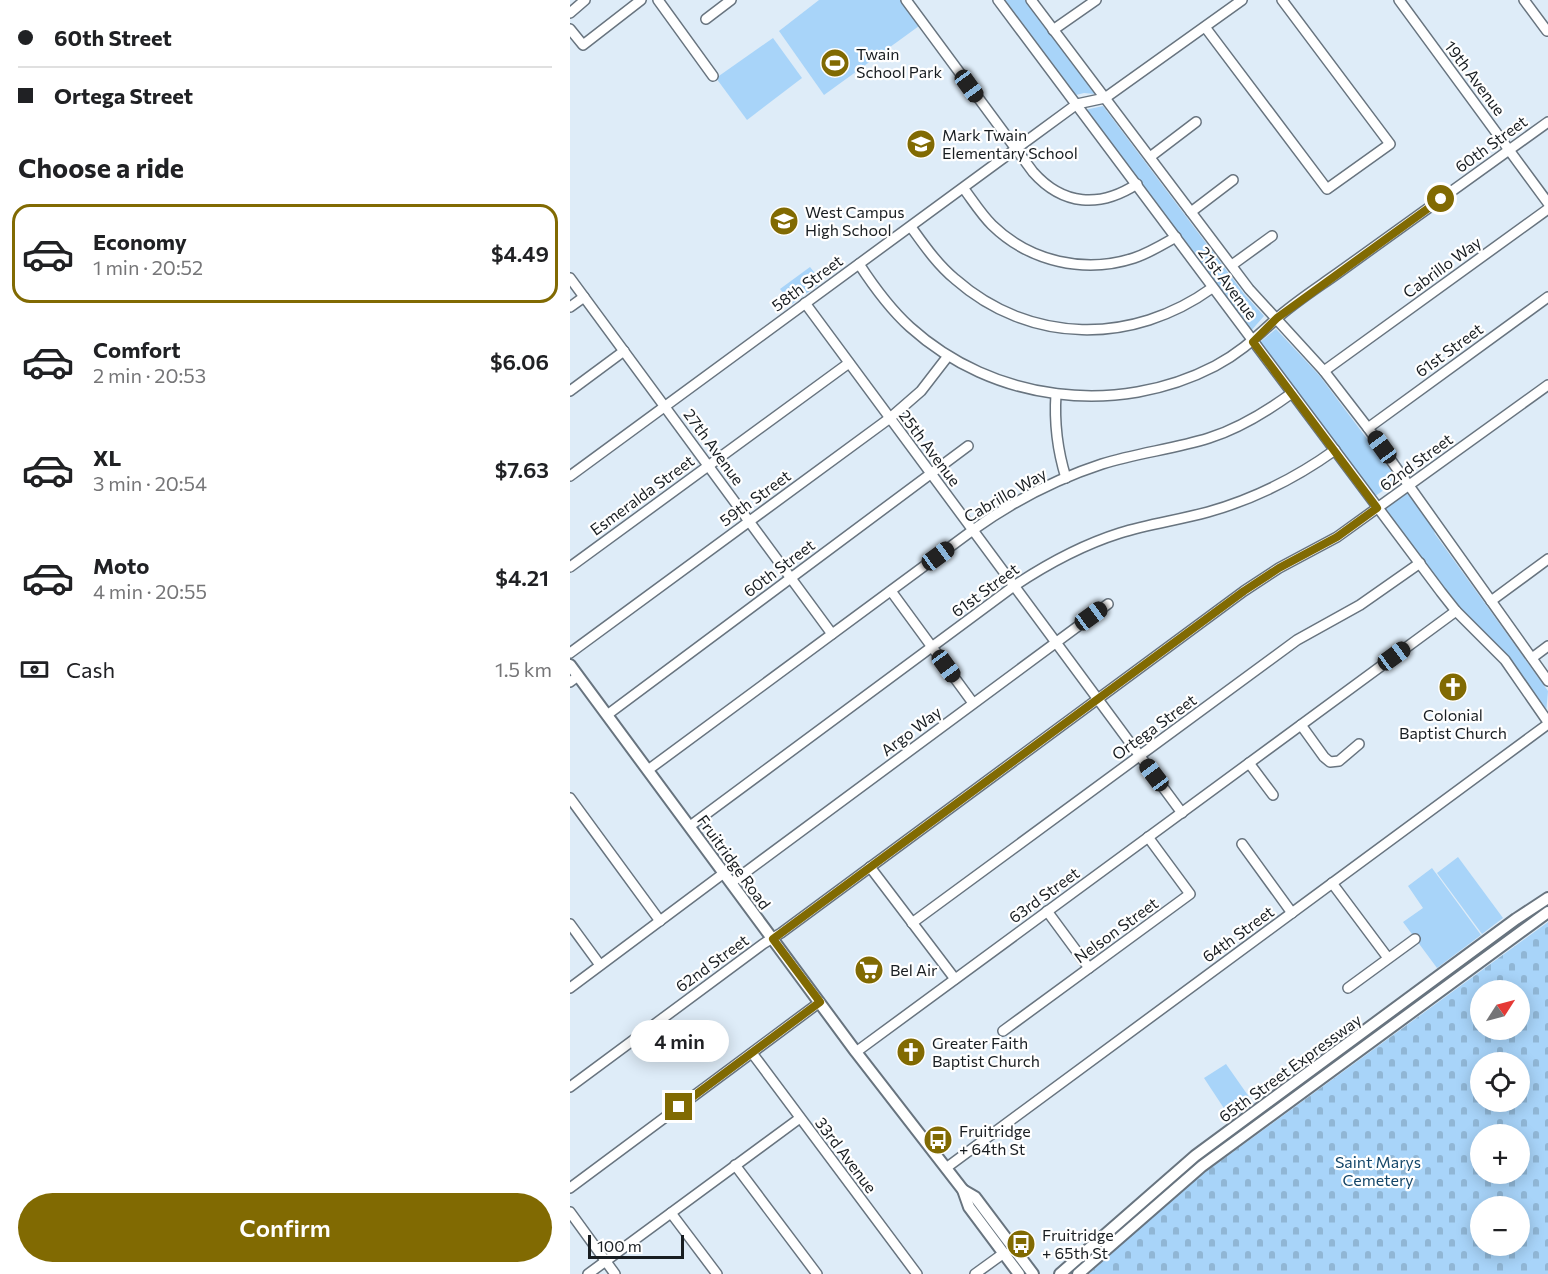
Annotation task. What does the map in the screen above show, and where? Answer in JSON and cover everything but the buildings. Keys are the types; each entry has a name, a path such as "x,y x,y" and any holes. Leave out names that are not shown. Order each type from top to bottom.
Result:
{"main road":[{"name":"Fruitridge Road","path":"570,665 574,679 607,715 856,1052 963,1190 969,1207 1019,1274"},
{"name":"65th Street Expressway","path":"1060,1274 1195,1156 1516,919 1548,898"},
{"name":"65th Street Expressway","path":"1078,1274 1202,1166 1548,912"},
{"name":"Fruitridge Road","path":"963,1190 975,1197 1033,1274"}],"street":[{"path":"570,12 585,0"},
{"path":"570,29 583,45 641,0"},
{"path":"658,0 713,76"},
{"path":"706,19 731,0"},
{"path":"906,0 1040,180 1057,192 1084,200 1104,199 1137,184"},
{"name":"21st Avenue","path":"998,0 1377,508 1456,611 1505,660 1548,723"},
{"name":"21st Avenue","path":"1031,0 1249,289 1324,371 1368,428 1548,681"},
{"path":"1053,30 1095,0"},
{"name":"58th Street","path":"570,476 1077,104 1105,98 1242,0"},
{"path":"1204,27 1327,189 1390,144 1282,0"},
{"name":"19th Avenue","path":"1399,0 1548,203"},
{"path":"1524,0 1547,31"},
{"name":"60th Street","path":"859,264 893,310 928,342 948,356 998,380 1027,389 1056,394 1108,396 1159,387 1177,382 1216,365 1253,342 1277,318 1548,122"},
{"path":"1150,157 1196,123"},
{"path":"1191,212 1233,180"},
{"path":"964,189 980,211 1002,234 1029,251 1060,262 1087,265 1119,262 1146,253 1176,237"},
{"name":"Cabrillo Way","path":"1324,371 1548,209"},
{"path":"911,227 941,267 968,290 1015,316 1049,326 1088,330 1141,324 1178,310 1212,288"},
{"path":"1232,265 1272,236"},
{"name":"27th Avenue","path":"570,278 832,634"},
{"path":"570,307 584,297"},
{"name":"61st Street","path":"1368,428 1548,297"},
{"name":"25th Avenue","path":"806,303 1182,813"},
{"path":"570,391 624,351"},
{"name":"59th Street","path":"570,653 890,418 921,391 948,356"},
{"name":"Esmeralda Street","path":"570,567 849,363"},
{"name":"62nd Street","path":"570,1087 1260,579 1337,537 1548,385"},
{"name":"Cabrillo Way","path":"648,770 973,530 1024,498 1066,478 1124,458 1190,444 1219,435 1251,420 1292,393"},
{"path":"1056,394 1055,429 1058,451 1066,478"},
{"name":"60th Street","path":"607,715 968,447"},
{"name":"61st Street","path":"690,826 1014,586 1047,566 1094,542 1143,526 1210,512 1263,492 1313,466 1335,450"},
{"path":"1491,601 1548,559"},
{"name":"Ortega Street","path":"912,923 1297,640 1360,605 1419,563"},
{"path":"891,591 973,703"},
{"name":"Argo Way","path":"728,878 1108,604"},
{"name":"63rd Street","path":"856,1052 1456,611"},
{"path":"1532,658 1548,646"},
{"name":"64th Street","path":"946,1168 1548,723"},
{"path":"1300,725 1330,762 1339,761 1359,744"},
{"path":"1249,763 1273,795"},
{"path":"570,798 660,921"},
{"name":"Nelson Street","path":"1003,1031 1190,894 1148,837"},
{"path":"1242,844 1292,912"},
{"path":"870,867 955,980"},
{"path":"570,988 660,921 728,878"},
{"path":"1332,883 1388,958"},
{"path":"1047,911 1089,968"},
{"path":"570,924 600,965"},
{"path":"1348,988 1415,939"},
{"path":"570,1188 820,1002"},
{"name":"33rd Avenue","path":"752,1053 917,1274"},
{"path":"588,1274 800,1118"},
{"path":"735,1165 817,1274"},
{"path":"570,1212 615,1274"},
{"path":"671,1213 717,1274"},
{"path":"975,1274 1004,1253"}],"green space":[{"name":"Twain School Park","path":"819,0 900,0 919,26 824,95 779,31"},
{"path":"1005,0 1025,0 1095,94 1076,95"},
{"path":"773,38 802,78 747,120 716,78"},
{"path":"1103,106 1245,295 1264,316 1250,332 1085,110"},
{"path":"810,267 822,282 792,304 780,289"},
{"path":"1276,329 1319,375 1398,480 1374,497 1259,343"},
{"path":"1406,492 1431,523 1435,534 1548,691 1546,713 1458,610 1382,510"},
{"path":"1458,857 1503,918 1482,934 1437,873"},
{"path":"1432,868 1481,935 1437,968 1403,922 1423,908 1408,886"},
{"name":"Saint Marys Cemetery","path":"1548,922 1548,1274 1089,1274 1185,1187"},
{"path":"1226,1064 1254,1104 1231,1119 1204,1078"}],"place":[{"name":"Twain School Park","path":"835,63"},
{"name":"Mark Twain Elementary School","path":"921,144"},
{"name":"West Campus High School","path":"784,221"},
{"name":"Colonial Baptist Church","path":"1453,687"},
{"name":"Bel Air","path":"869,970"},
{"name":"Greater Faith Baptist Church","path":"911,1052"},
{"name":"Fruitridge + 64th St","path":"938,1140"},
{"name":"Fruitridge + 65th St","path":"1021,1244"}],"route":[{"path":"679,1107 820,1002 773,939 1260,579 1337,537 1377,508 1253,342 1277,318 1441,199"}]}
